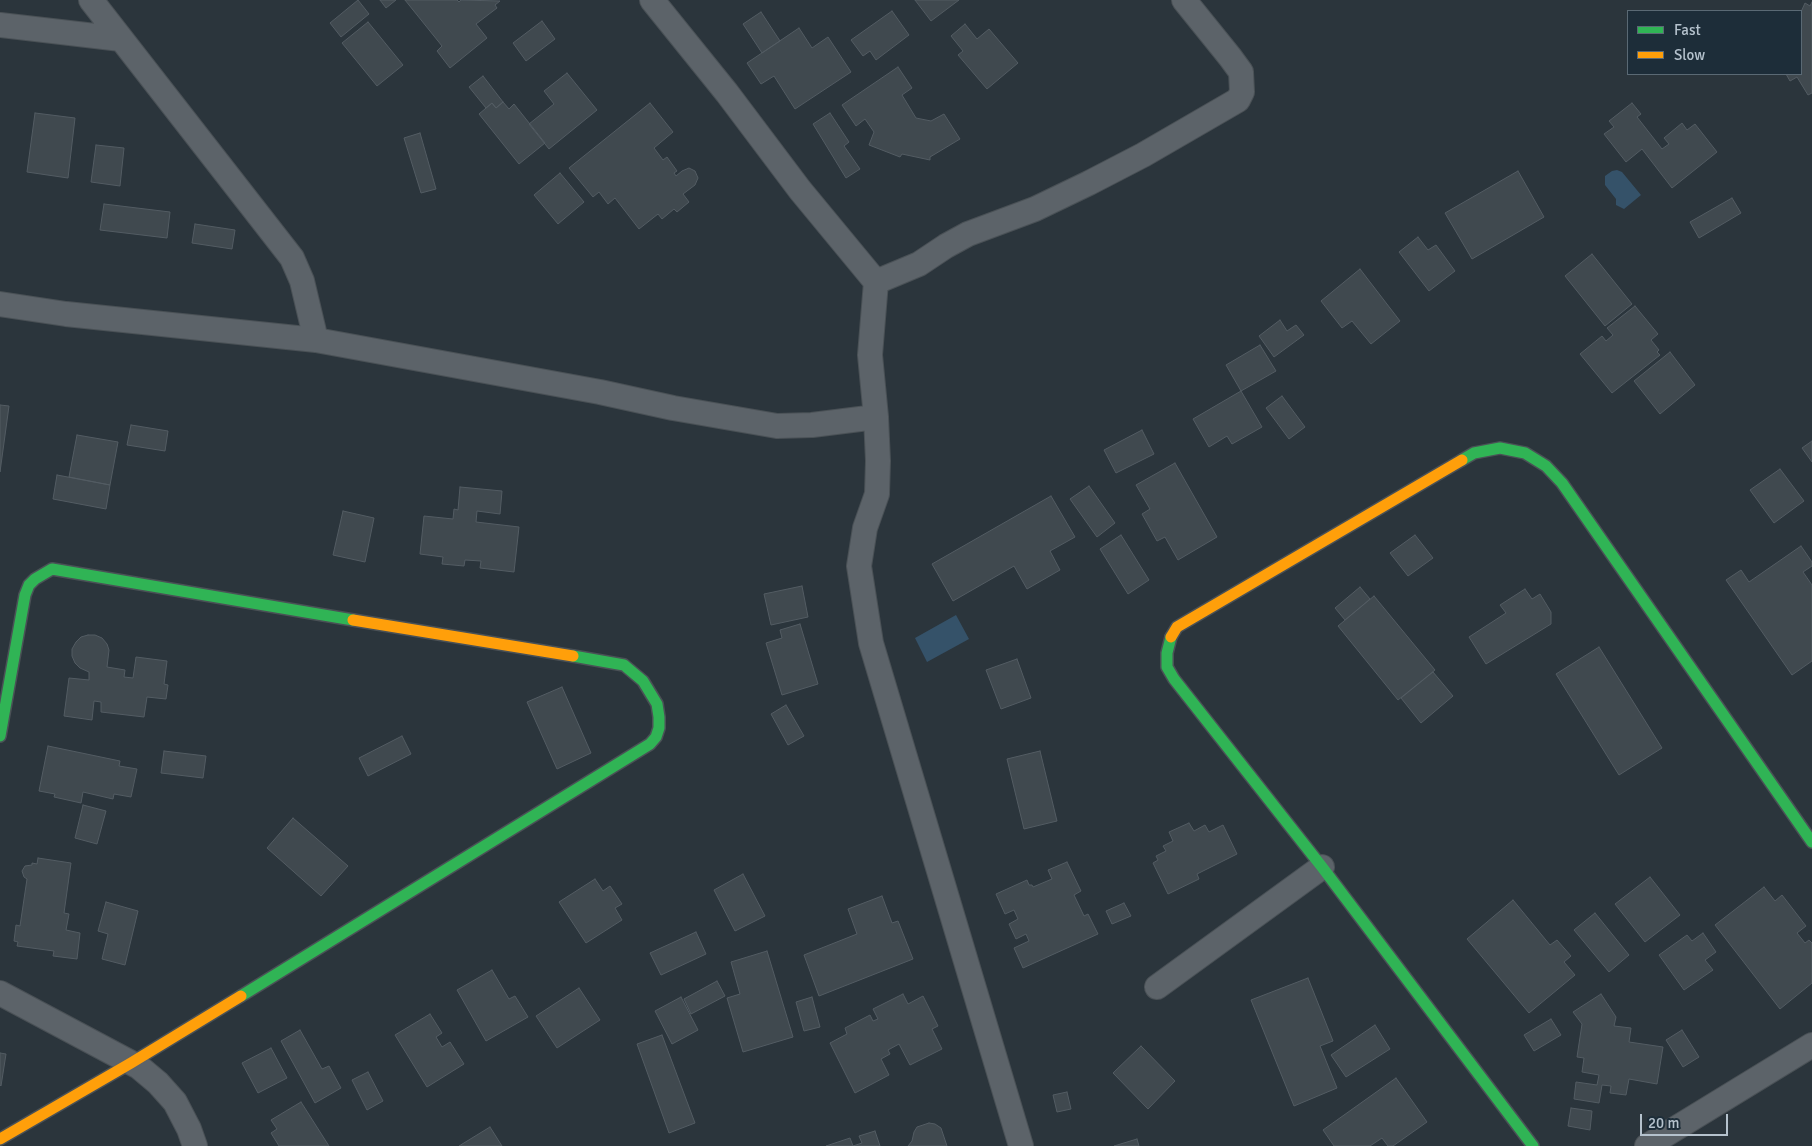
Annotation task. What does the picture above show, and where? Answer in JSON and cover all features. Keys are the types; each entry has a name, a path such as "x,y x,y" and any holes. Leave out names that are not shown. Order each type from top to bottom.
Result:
{"street":[{"path":"91,0 292,258 302,281 316,340"},
{"path":"652,0 727,93 800,190 876,282 870,355 876,417 877,494 865,528 859,566 872,644 1022,1146"},
{"path":"876,282 919,264 968,234 1035,209 1120,167 1238,100 1242,92 1241,72 1184,0"},
{"path":"0,25 121,39"},
{"path":"0,304 66,314 316,340 777,426 812,425 876,417"},
{"path":"1533,1146 1322,867 1174,679 1167,667 1167,653 1170,639 1177,627 1474,453 1500,448 1525,453 1546,466 1562,483 1812,842"},
{"path":"0,736 24,595 29,585 35,579 52,569 624,666 643,681 656,704 659,717 659,728 656,737 650,744 131,1063 0,1139"},
{"path":"1157,987 1322,867"},
{"path":"0,993 139,1067 158,1083 175,1102 189,1129 195,1146"},
{"path":"1647,1146 1812,1044"}],"water":[{"path":"1617,170 1622,172 1641,195 1624,209 1616,205 1616,199 1605,185 1605,176"},
{"path":"956,615 969,639 927,662 915,638"}],"building":[{"path":"358,0 369,14 341,37 330,23"},
{"path":"380,0 396,0 386,8"},
{"path":"405,0 500,1 495,5 497,8 476,24 487,38 450,68 437,51 442,46"},
{"path":"915,0 959,0 931,21"},
{"path":"1812,2 1812,93 1808,95 1797,77 1790,81 1787,75 1802,75 1802,10 1805,3 1810,6"},
{"path":"892,11 909,35 876,60 870,51 863,56 851,40"},
{"path":"761,12 780,41 762,53 743,24"},
{"path":"542,21 555,39 526,61 513,43"},
{"path":"368,22 403,65 377,86 342,43"},
{"path":"965,24 977,39 989,29 1018,63 987,89 958,55 963,51 951,36"},
{"path":"799,28 812,48 828,37 851,72 795,109 774,76 761,84 747,63"},
{"path":"898,67 912,88 902,95 916,118 931,121 944,114 960,139 930,157 930,160 902,154 900,157 869,145 874,132 865,119 856,126 842,105"},
{"path":"567,73 597,110 549,149 529,124 554,104 544,91"},
{"path":"483,76 503,102 496,108 492,103 486,108 469,87"},
{"path":"503,102 509,109 514,104 545,143 519,164 479,114 492,103 496,108"},
{"path":"650,103 673,132 654,148 663,160 667,157 677,171 674,173 676,176 689,168 695,171 698,178 695,185 683,194 689,202 677,212 674,209 662,219 658,214 639,229 615,198 608,204 599,192 593,197 569,168"},
{"path":"1632,103 1641,114 1637,117 1662,149 1669,144 1664,138 1682,123 1687,130 1695,124 1717,152 1672,188 1642,149 1626,162 1604,134 1614,127 1609,121"},
{"path":"35,113 75,118 68,178 27,172"},
{"path":"830,113 849,142 844,146 860,169 846,178 813,124"},
{"path":"420,133 436,189 421,193 404,138"},
{"path":"96,145 124,148 120,186 91,182"},
{"path":"1518,171 1544,217 1472,259 1445,213"},
{"path":"560,173 584,202 558,224 534,195"},
{"path":"1732,198 1741,213 1699,238 1690,222"},
{"path":"104,204 170,212 167,238 100,230"},
{"path":"195,224 235,230 232,249 192,243"},
{"path":"1418,237 1428,250 1436,245 1455,271 1429,291 1399,252"},
{"path":"1592,254 1632,304 1605,326 1565,276"},
{"path":"1360,269 1400,321 1371,344 1352,321 1342,328 1321,301"},
{"path":"1635,306 1658,334 1651,340 1659,350 1657,352 1660,355 1612,393 1580,354 1602,336 1606,341 1613,335 1607,328"},
{"path":"1280,320 1287,331 1296,325 1304,335 1274,357 1259,336"},
{"path":"1260,345 1276,371 1241,391 1226,365"},
{"path":"1670,352 1695,385 1660,414 1634,381"},
{"path":"1241,391 1262,427 1232,444 1227,436 1209,447 1193,419"},
{"path":"1282,396 1305,427 1289,439 1266,408"},
{"path":"0,405 9,406 0,472"},
{"path":"131,425 168,431 165,451 127,445"},
{"path":"1142,430 1154,454 1116,473 1104,450"},
{"path":"77,435 118,442 110,485 69,477"},
{"path":"1812,441 1812,462 1802,448"},
{"path":"1175,463 1217,537 1178,560 1165,537 1157,541 1142,514 1150,509 1136,485"},
{"path":"1780,469 1804,501 1774,523 1750,490"},
{"path":"57,475 110,485 106,509 53,499"},
{"path":"1089,486 1115,523 1097,537 1070,499"},
{"path":"460,487 502,491 500,514 477,511 476,522 519,527 514,572 480,568 481,561 465,560 464,566 442,564 443,557 420,554 424,516 453,519 454,509 458,510"},
{"path":"1051,496 1075,537 1050,551 1060,570 1027,589 1014,566 953,601 932,564"},
{"path":"343,511 374,518 365,562 333,555"},
{"path":"1121,535 1149,580 1128,594 1100,549"},
{"path":"1415,535 1433,558 1408,576 1390,553"},
{"path":"1801,546 1812,562 1812,566 1803,572 1812,585 1812,661 1792,675 1726,580 1741,570 1749,582"},
{"path":"802,586 808,617 771,625 764,594"},
{"path":"1360,587 1370,599 1345,620 1335,608"},
{"path":"1525,589 1532,599 1540,594 1551,612 1551,624 1486,664 1469,637 1506,613 1500,605"},
{"path":"1374,596 1435,670 1398,700 1338,626"},
{"path":"800,624 818,684 782,695 766,643 782,638 780,630"},
{"path":"88,635 102,638 109,650 107,667 125,670 124,677 133,678 136,657 167,661 164,684 168,685 166,699 147,697 144,717 101,712 101,702 94,701 92,720 64,716 69,678 89,680 89,672 80,668 72,656 72,649 76,642 81,637"},
{"path":"1599,647 1662,748 1619,775 1556,674"},
{"path":"1017,659 1031,698 1001,709 986,670"},
{"path":"1433,672 1453,696 1421,723 1401,698"},
{"path":"562,687 591,753 557,769 527,702"},
{"path":"786,705 804,736 788,745 771,714"},
{"path":"402,736 411,754 368,776 359,758"},
{"path":"48,746 120,761 119,766 137,769 131,797 114,794 113,799 83,792 81,803 54,797 55,794 39,791"},
{"path":"164,751 206,756 203,778 161,773"},
{"path":"1040,751 1057,821 1024,829 1007,759"},
{"path":"83,805 106,811 97,844 75,838"},
{"path":"293,818 348,866 321,896 267,848"},
{"path":"1189,823 1194,831 1205,825 1209,832 1223,825 1237,854 1197,874 1199,879 1168,894 1153,863 1158,860 1156,856 1166,851 1163,846 1173,841 1169,832"},
{"path":"38,858 71,863 64,913 69,914 66,930 80,933 77,959 53,956 54,951 17,946 18,942 14,941 16,925 20,926 27,879 22,871 25,866 32,865 32,863 37,864"},
{"path":"1067,862 1081,891 1074,895 1084,916 1088,914 1098,934 1023,968 1014,948 1029,941 1026,934 1016,939 1009,924 1018,919 1014,910 1005,914 996,894 1027,880 1029,885 1033,887 1052,879 1048,870"},
{"path":"743,874 765,916 735,931 714,890"},
{"path":"1650,877 1680,915 1645,942 1615,904"},
{"path":"595,879 603,891 610,886 622,904 615,908 622,920 586,943 559,902"},
{"path":"1764,887 1775,901 1782,895 1806,926 1797,933 1805,943 1809,940 1812,943 1812,983 1780,1009 1715,925"},
{"path":"882,896 892,923 898,921 913,959 819,996 804,955 857,934 848,909"},
{"path":"1513,900 1550,945 1557,940 1571,956 1564,962 1575,975 1529,1013 1467,939"},
{"path":"106,902 138,911 125,965 102,959 108,934 98,931"},
{"path":"1124,903 1131,916 1112,924 1106,911"},
{"path":"1595,913 1629,955 1609,972 1574,930"},
{"path":"696,932 706,954 661,975 650,953"},
{"path":"1703,933 1716,952 1705,960 1713,970 1684,990 1659,955 1687,935 1692,941"},
{"path":"767,951 793,1037 743,1052 727,998 740,994 731,962"},
{"path":"492,970 509,999 515,996 528,1017 486,1041 457,990"},
{"path":"1308,978 1333,1041 1320,1046 1337,1088 1294,1106 1251,1000"},
{"path":"717,981 725,996 691,1014 684,999"},
{"path":"579,988 600,1020 557,1048 536,1016"},
{"path":"903,994 908,1004 923,996 938,1026 932,1029 942,1049 910,1065 899,1044 888,1050 890,1054 881,1059 889,1075 855,1093 830,1043 847,1034 845,1028 870,1015 873,1021 878,1019 873,1009"},
{"path":"1601,994 1616,1017 1614,1026 1631,1028 1629,1042 1663,1047 1657,1084 1629,1079 1626,1095 1610,1093 1611,1086 1602,1085 1599,1103 1574,1099 1576,1082 1597,1085 1599,1075 1582,1072 1584,1058 1577,1057 1582,1024 1573,1012"},
{"path":"681,997 698,1030 672,1044 655,1011"},
{"path":"812,997 820,1027 804,1031 796,1002"},
{"path":"430,1014 442,1033 436,1037 442,1047 450,1042 464,1064 427,1087 395,1035"},
{"path":"1551,1019 1561,1035 1534,1051 1524,1035"},
{"path":"1375,1025 1390,1049 1346,1077 1331,1055"},
{"path":"300,1030 322,1069 329,1066 341,1088 315,1103 281,1041"},
{"path":"1682,1030 1699,1057 1683,1067 1666,1040"},
{"path":"662,1035 695,1123 669,1133 637,1044"},
{"path":"1141,1046 1175,1081 1148,1109 1113,1073"},
{"path":"271,1048 287,1078 258,1093 242,1063"},
{"path":"0,1053 6,1054 1,1086 0,1085"},
{"path":"368,1072 383,1101 367,1110 352,1080"},
{"path":"1396,1078 1427,1122 1393,1146 1388,1146 1382,1138 1370,1146 1334,1146 1323,1130"},
{"path":"1067,1092 1071,1109 1057,1112 1053,1095"},
{"path":"301,1102 329,1146 279,1146 271,1133 277,1129 271,1120"},
{"path":"1571,1108 1592,1111 1590,1130 1568,1126"},
{"path":"929,1123 941,1128 947,1146 908,1146 917,1127"},
{"path":"490,1127 502,1146 459,1146"},
{"path":"875,1131 880,1146 853,1146 862,1143 859,1136"},
{"path":"850,1138 853,1146 826,1146"},
{"path":"1137,1139 1139,1146 1114,1146"}],"traffic: fast":[{"path":"1462,460 1474,453 1500,448 1525,453 1546,466 1562,483 1812,842"},
{"path":"0,736 25,595 29,585 35,579 52,569 353,620"},
{"path":"1171,637 1167,653 1167,667 1174,679 1322,867 1533,1146"},
{"path":"241,996 650,744 656,737 659,728 659,717 657,704 643,681 624,665 573,656"}],"traffic: slow":[{"path":"1171,637 1177,627 1462,460"},
{"path":"353,620 573,656"},
{"path":"0,1139 241,996"}]}
